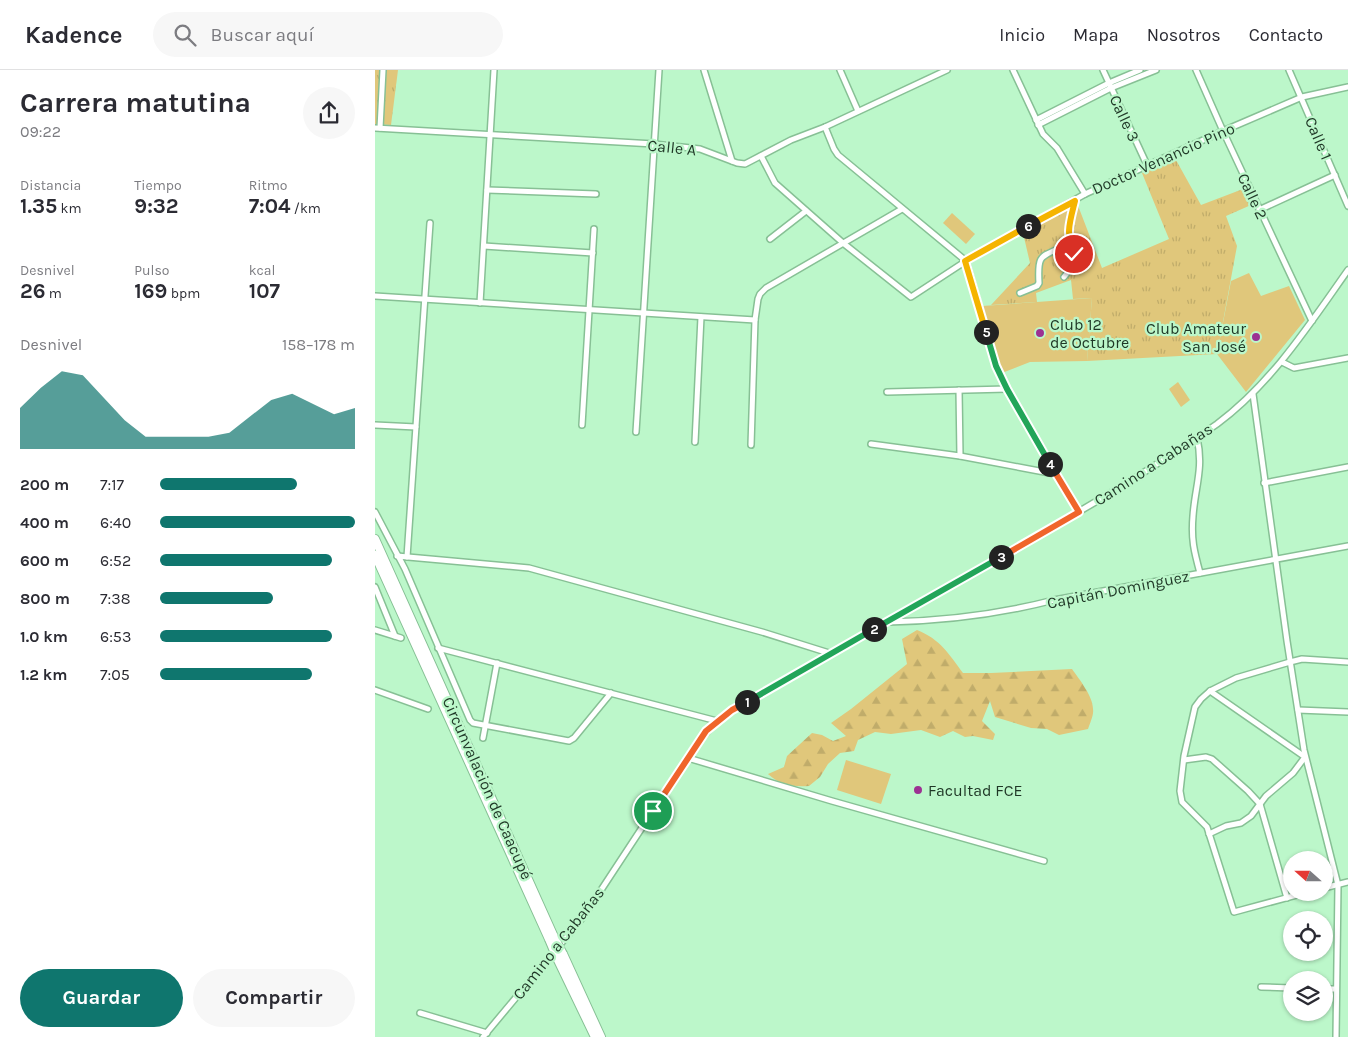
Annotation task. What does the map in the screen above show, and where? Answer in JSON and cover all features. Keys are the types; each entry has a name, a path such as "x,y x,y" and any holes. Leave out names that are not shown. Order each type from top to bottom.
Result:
{"highway":[{"name":"Circunvalación de Caacupé","path":"375,538 595,1037"},
{"name":"Circunvalación de Caacupé","path":"375,555 552,938"},
{"name":"Circunvalación de Caacupé","path":"560,956 601,1037"}],"street":[{"path":"377,128 383,70"},
{"path":"480,303 494,70"},
{"path":"636,432 659,70"},
{"path":"704,70 732,161"},
{"path":"840,70 858,111"},
{"name":"Calle A","path":"377,128 654,144 700,149 745,164 791,140 947,70"},
{"path":"1013,70 1043,134 1057,148 1085,194"},
{"name":"Calle 3","path":"1103,70 1147,166"},
{"path":"1037,122 1140,70"},
{"path":"1110,86 1156,70"},
{"name":"Calle 2","path":"1196,70 1310,324"},
{"name":"Calle 1","path":"1289,70 1348,206"},
{"name":"Doctor Venancio Pino","path":"843,243 911,297 965,261 1085,194 1302,97 1348,87"},
{"path":"825,126 838,155 965,261 996,366 1055,474 1079,512"},
{"path":"761,156 775,183 843,243"},
{"path":"1259,210 1335,175"},
{"path":"487,190 597,194"},
{"path":"1064,277 1072,267 1074,254 1069,243 1069,223 1075,201"},
{"path":"751,445 755,320 757,299 760,294 765,288 902,209"},
{"path":"770,239 806,211"},
{"path":"407,557 430,223"},
{"path":"583,425 594,229"},
{"path":"1020,293 1039,284 1038,266 1040,259 1044,255 1056,251 1069,243"},
{"path":"484,246 593,253"},
{"name":"Camino a Cabañas","path":"485,1035 584,916 706,731 717,721 732,710 1079,512 1197,438 1253,394 1282,362 1348,270"},
{"path":"375,296 755,320"},
{"path":"695,442 701,317"},
{"path":"1282,362 1294,368 1348,358"},
{"path":"887,392 1007,389"},
{"path":"959,390 960,456"},
{"path":"1253,394 1275,559 1305,757 1338,885 1335,989 1336,1037"},
{"path":"375,425 416,426"},
{"path":"1197,438 1201,458 1193,514 1192,542 1200,573"},
{"path":"871,444 960,456 1055,474"},
{"path":"1264,482 1348,467"},
{"path":"375,512 405,569 469,720 473,723 569,741 574,738 611,693"},
{"name":"Capitán Dominguez","path":"887,622 969,617 1019,609 1054,600 1348,546"},
{"path":"397,556 529,568 762,632 829,654"},
{"path":"375,587 398,637 375,630"},
{"path":"438,648 717,721"},
{"path":"1283,899 1234,912 1207,828 1182,802 1180,791 1184,760 1195,707 1210,691 1236,678 1290,662 1301,659 1348,662"},
{"path":"483,738 497,663"},
{"path":"375,690 428,709"},
{"path":"1210,691 1305,757"},
{"path":"1298,710 1348,712"},
{"path":"1184,760 1207,757 1212,759 1248,791 1259,804 1283,885"},
{"path":"1209,834 1226,826 1241,823 1251,816 1266,796 1293,773 1305,757"},
{"path":"688,758 831,801 1044,861"},
{"path":"1333,886 1348,882"},
{"path":"1261,987 1283,988"},
{"path":"420,1013 485,1035"}],"green space":[{"path":"375,70 398,70 391,125 375,124"},
{"path":"1176,160 1201,205 1243,189 1251,205 1226,216 1237,246 1217,354 1087,361 1092,298 1073,299 1071,280 1036,293 1037,302 991,305 1030,263 1023,233 1077,203 1102,268 1169,239 1142,173"},
{"path":"952,213 975,234 966,244 943,223"},
{"name":"Club Amateur San José","path":"1249,273 1261,296 1289,286 1305,320 1246,392 1217,354 1231,281"},
{"name":"Club 12 de Octubre","path":"1092,298 1087,361 1030,362 1002,373 982,306"},
{"path":"1178,382 1190,400 1181,407 1169,389"},
{"path":"917,630 938,643 963,673 1072,669 1091,699 1093,714 1088,729 1059,735 1047,729 1031,728 995,717 990,701 982,721 995,734 993,740 973,736 965,737 953,731 940,737 921,730 891,734 875,732 858,740 854,751 840,753 828,764 820,777 809,786 787,784 777,781 768,774 784,767 787,756 812,733 822,735 833,741 846,736 831,723 907,664 902,639"},
{"path":"846,760 891,774 881,804 837,790"}],"place":[{"name":"Club 12 de Octubre","path":"1040,333"},
{"name":"Club Amateur San José","path":"1256,337"},
{"name":"Facultad FCE","path":"918,790"}],"route":[{"path":"653,811 706,731 732,710 1079,512 1055,474 996,366 965,261 1075,201 1069,223 1069,243 1074,254"}]}
